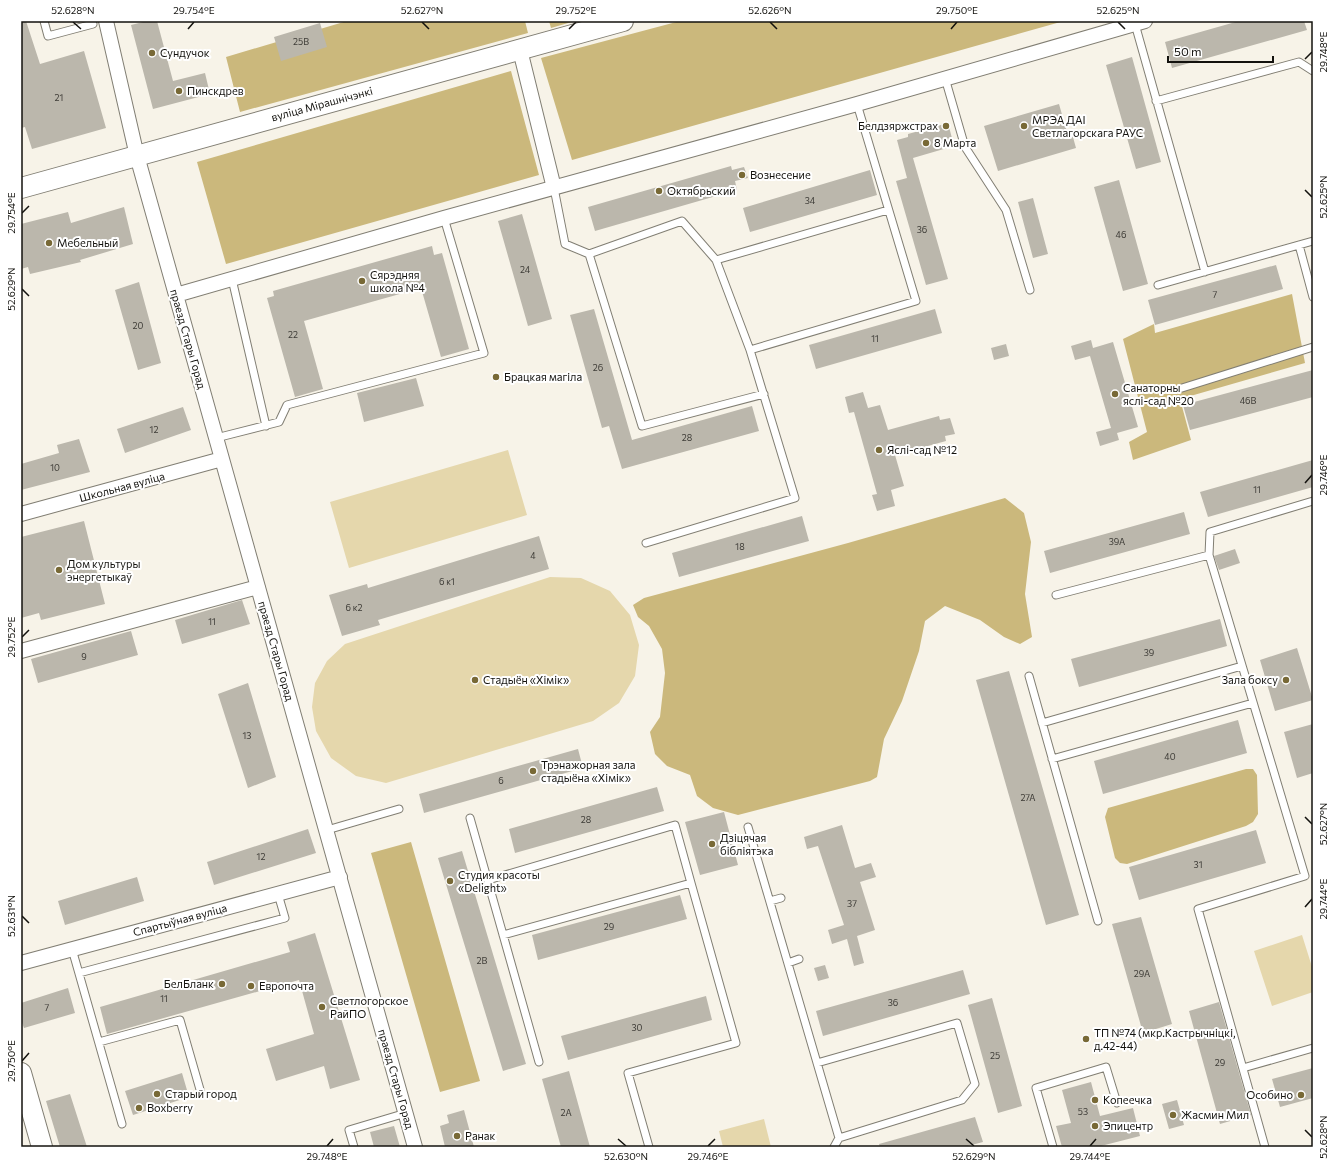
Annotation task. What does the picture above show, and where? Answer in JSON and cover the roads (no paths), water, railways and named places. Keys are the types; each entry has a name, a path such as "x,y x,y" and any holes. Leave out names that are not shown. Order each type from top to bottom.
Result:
{"street":[{"name":"вуліца Мірашнічэнкі","path":"21,188 623,21"},
{"path":"176,295 444,218 856,104 1111,26 1140,22"},
{"name":"праезд Стары Горад","path":"99,23 415,1147"},
{"path":"520,50 554,188"},
{"name":"Школьная вуліца","path":"21,514 222,460"},
{"path":"21,651 258,587"},
{"name":"Спартыўная вуліца","path":"21,962 340,877"},
{"path":"21,1073 42,1147"}],"lane":[{"path":"44,21 48,36 99,23"},
{"path":"1140,22 1156,101 1205,272"},
{"path":"1156,101 1299,62 1313,71"},
{"path":"945,78 965,147 1006,210 1030,290"},
{"path":"750,350 916,301 856,104"},
{"path":"554,188 566,244 589,254 682,221 716,260 750,350 795,498 646,543"},
{"path":"716,260 888,210"},
{"path":"216,438 279,422 287,405 484,353 444,218"},
{"path":"1158,286 1313,241"},
{"path":"1299,245 1313,297"},
{"path":"589,254 642,426 764,394"},
{"path":"232,279 266,426"},
{"path":"1182,388 1313,347"},
{"path":"1265,1147 1198,909 1306,876 1209,555 1210,532 1313,501"},
{"path":"1056,595 1209,555"},
{"path":"1042,723 1242,666"},
{"path":"1029,676 1098,921"},
{"path":"1052,759 1253,703"},
{"path":"326,830 399,809"},
{"path":"470,818 539,1062"},
{"path":"488,880 675,825 736,1043 628,1073 649,1147"},
{"path":"748,827 839,1138"},
{"path":"503,935 691,883"},
{"path":"79,973 285,918 278,894"},
{"path":"770,901 781,898"},
{"path":"72,949 122,1124"},
{"path":"788,963 799,959"},
{"path":"99,1042 180,1020 201,1093"},
{"path":"817,1063 957,1023 975,1084 962,1100 839,1138 834,1147"},
{"path":"1243,1068 1313,1048"},
{"path":"1053,1147 1036,1088 1106,1067 1117,1103"},
{"path":"354,1147 349,1130 406,1113"}],"place":[{"name":"Сундучок","path":"152,53"},
{"name":"Пинскдрев","path":"179,91"},
{"name":"Белдзяржстрах","path":"946,126"},
{"name":"МРЭА ДАІ Светлагорскага РАУС","path":"1024,126"},
{"name":"8 Марта","path":"926,143"},
{"name":"Вознесение","path":"742,175"},
{"name":"Октябрьский","path":"659,191"},
{"name":"Мебельный","path":"49,243"},
{"name":"Сярэдняя школа №4","path":"362,281"},
{"name":"Брацкая магіла","path":"496,377"},
{"name":"Санаторны яслі-сад №20","path":"1115,394"},
{"name":"Яслі-сад №12","path":"879,450"},
{"name":"Дом культуры энергетыкаў","path":"59,570"},
{"name":"Стадыён «Хімік»","path":"475,680"},
{"name":"Зала боксу","path":"1286,680"},
{"name":"Трэнажорная зала стадыёна «Хімік»","path":"533,771"},
{"name":"Дзіцячая бібліятэка","path":"712,844"},
{"name":"Студия красоты «Delight»","path":"450,881"},
{"name":"БелБланк","path":"222,984"},
{"name":"Европочта","path":"251,986"},
{"name":"Светлогорское РайПО","path":"322,1007"},
{"name":"ТП №74 (мкр.Кастрычніцкі, д.42-44)","path":"1086,1039"},
{"name":"Старый город","path":"157,1094"},
{"name":"Особино","path":"1301,1095"},
{"name":"Копеечка","path":"1095,1100"},
{"name":"Boxberry","path":"139,1108"},
{"name":"Жасмин Мил","path":"1173,1115"},
{"name":"Эпицентр","path":"1095,1126"},
{"name":"Ранак","path":"457,1136"}]}
